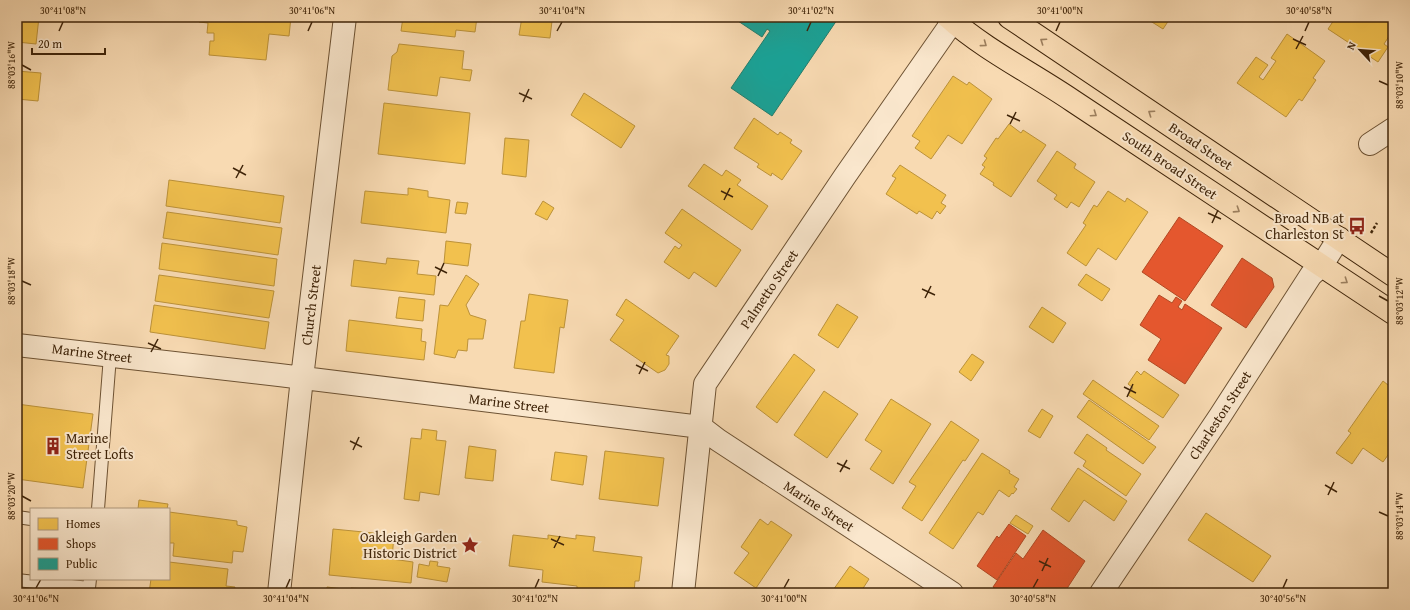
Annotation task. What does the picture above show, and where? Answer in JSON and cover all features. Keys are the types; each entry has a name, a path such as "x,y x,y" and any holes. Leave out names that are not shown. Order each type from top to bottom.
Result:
{"main road":[{"name":"Broad Street","path":"1009,17 1393,275"},
{"name":"South Broad Street","path":"950,19 992,49 1393,313"}],"street":[{"name":"Church Street","path":"279,593 302,378 345,17"},
{"name":"Palmetto Street","path":"683,593 705,384 950,19"},
{"path":"1370,144 1393,129"},
{"name":"Charleston Street","path":"1101,593 1220,416 1311,275 1322,265 1339,238"},
{"name":"Marine Street","path":"17,345 701,427 718,440 952,593"}],"lane":[{"path":"98,508 110,356"},
{"path":"17,517 30,519"},
{"path":"17,580 89,588 90,580"}],"building: Homes":[{"path":"17,17 39,17 36,44 17,42"},
{"path":"199,17 291,17 289,36 269,34 266,60 209,55 210,41 214,41 214,33 207,33 208,23 199,22"},
{"path":"403,17 477,17 475,32 456,30 455,37 401,31"},
{"path":"522,17 552,21 550,38 519,35"},
{"path":"1144,17 1171,17 1163,29"},
{"path":"1336,17 1388,17 1393,20 1393,30 1384,44 1388,47 1378,62 1328,29"},
{"path":"1287,34 1325,61 1313,78 1316,80 1302,101 1299,99 1286,117 1237,83 1256,57 1268,65 1259,77 1263,80 1276,61 1271,58"},
{"path":"399,44 464,51 462,69 472,70 470,81 440,77 437,96 388,90 392,56 397,52"},
{"path":"17,71 41,73 38,101 17,99"},
{"path":"953,76 967,85 969,82 992,99 962,144 948,135 931,159 915,148 920,141 912,136"},
{"path":"584,93 635,126 621,148 571,115"},
{"path":"384,103 470,113 465,164 378,154"},
{"path":"754,118 778,135 780,132 792,140 790,143 802,151 782,180 772,173 771,176 757,167 759,164 734,148"},
{"path":"1009,124 1021,133 1023,130 1046,145 1011,197 980,174 985,167 982,165 987,158 984,156 996,138 998,139"},
{"path":"505,138 529,140 526,177 502,174"},
{"path":"1057,151 1076,164 1074,168 1095,182 1079,207 1071,202 1067,208 1054,199 1057,195 1037,181"},
{"path":"704,164 722,176 726,170 741,180 737,185 768,206 752,230 688,186"},
{"path":"900,165 946,195 941,203 946,206 940,214 937,211 932,219 919,211 917,214 886,194 896,178 892,176"},
{"path":"169,180 284,196 280,223 166,206"},
{"path":"408,188 428,191 428,197 450,200 446,233 361,223 365,191 408,195"},
{"path":"1108,191 1125,202 1127,198 1148,212 1116,260 1098,248 1086,266 1067,253 1086,225 1083,223 1094,205 1097,207"},
{"path":"543,201 554,208 547,220 535,214"},
{"path":"457,202 468,203 466,214 455,213"},
{"path":"682,209 741,250 716,287 694,272 689,279 664,262 675,246 679,249 682,245 665,233"},
{"path":"167,212 282,228 278,255 163,238"},
{"path":"446,241 471,244 468,266 444,263"},
{"path":"162,243 277,259 274,286 159,269"},
{"path":"387,258 419,261 417,274 436,276 434,295 351,286 354,260 386,264"},
{"path":"1086,274 1110,289 1102,301 1078,285"},
{"path":"159,275 274,291 269,318 155,301"},
{"path":"466,275 479,284 466,305 470,315 486,320 483,339 468,339 467,351 458,350 455,358 434,354 440,305 448,306"},
{"path":"529,294 568,300 564,328 560,327 554,373 514,368 521,321 525,321"},
{"path":"399,297 425,300 423,321 396,318"},
{"path":"626,299 679,336 666,355 669,356 669,364 665,370 658,373 610,340 624,320 616,315"},
{"path":"837,304 858,317 838,348 818,335"},
{"path":"154,305 269,322 265,349 150,332"},
{"path":"1042,307 1066,323 1053,343 1029,327"},
{"path":"349,320 422,329 421,341 426,342 424,360 346,351"},
{"path":"794,354 815,370 777,423 756,407"},
{"path":"972,354 984,362 971,381 959,372"},
{"path":"1137,371 1141,375 1144,371 1179,395 1163,418 1128,395 1133,388 1128,384"},
{"path":"1093,380 1159,426 1149,440 1083,394"},
{"path":"1383,381 1393,389 1393,448 1383,462 1363,448 1352,464 1336,453 1351,433 1348,431"},
{"path":"824,391 858,414 827,458 794,435"},
{"path":"891,399 931,424 893,484 870,469 882,451 865,440"},
{"path":"1089,400 1156,447 1143,464 1077,417"},
{"name":"Marine Street Lofts","path":"17,404 93,414 83,488 17,479"},
{"path":"1042,409 1053,416 1040,438 1028,431"},
{"path":"951,421 979,440 965,461 963,460 922,521 902,508 916,486 909,482"},
{"path":"422,429 437,431 436,440 446,441 439,495 420,492 419,501 404,499 411,438 421,439"},
{"path":"1087,434 1107,448 1106,450 1141,474 1126,496 1083,466 1086,461 1074,453"},
{"path":"469,446 496,450 493,481 465,478"},
{"path":"605,451 664,458 658,506 599,499"},
{"path":"555,452 587,456 583,485 551,480"},
{"path":"982,453 1010,471 1009,473 1019,479 1014,487 1017,489 1009,497 999,490 983,515 978,512 953,549 929,533"},
{"path":"1078,468 1127,501 1114,521 1084,500 1069,522 1051,509"},
{"path":"139,500 168,504 167,508 138,508"},
{"path":"170,512 237,521 237,525 247,527 243,552 233,551 232,563 173,556 174,543 170,543"},
{"path":"1206,513 1271,556 1253,582 1188,540"},
{"path":"1016,515 1033,526 1028,534 1010,523"},
{"path":"760,519 768,525 771,521 792,535 756,588 734,573 749,553 741,547"},
{"path":"333,529 394,535 392,559 413,562 411,583 329,575"},
{"path":"513,535 548,539 548,535 576,539 576,535 595,537 593,551 642,557 639,581 635,581 634,593 609,593 577,589 577,586 542,582 543,570 509,566"},
{"path":"430,561 438,562 437,566 450,568 447,582 417,577 419,564 429,566"},
{"path":"170,562 228,569 226,586 235,587 234,593 149,593 151,580 170,580"},
{"path":"850,566 869,579 860,593 831,593"},
{"path":"327,587 351,590 351,588 365,589 365,591 380,593 326,593"}],"building: Shops":[{"path":"1179,217 1223,246 1185,301 1142,272"},
{"path":"1242,258 1272,278 1274,287 1246,328 1211,305"},
{"path":"1159,295 1172,303 1176,297 1182,301 1178,307 1182,310 1185,304 1222,328 1185,384 1148,360 1161,339 1140,325"},
{"path":"1009,524 1026,536 997,580 977,566 997,536 999,538"},
{"path":"1043,530 1085,561 1064,593 1002,593 993,587 1016,553 1023,559"}],"building: Public":[{"path":"732,17 839,17 772,116 731,88 770,31 767,29 762,37"}],"place":[{"name":"Broad NB at Charleston St","path":"1357,226"},
{"name":"Marine Street Lofts","path":"53,446"},
{"name":"Oakleigh Garden Historic District","path":"470,545"}]}
